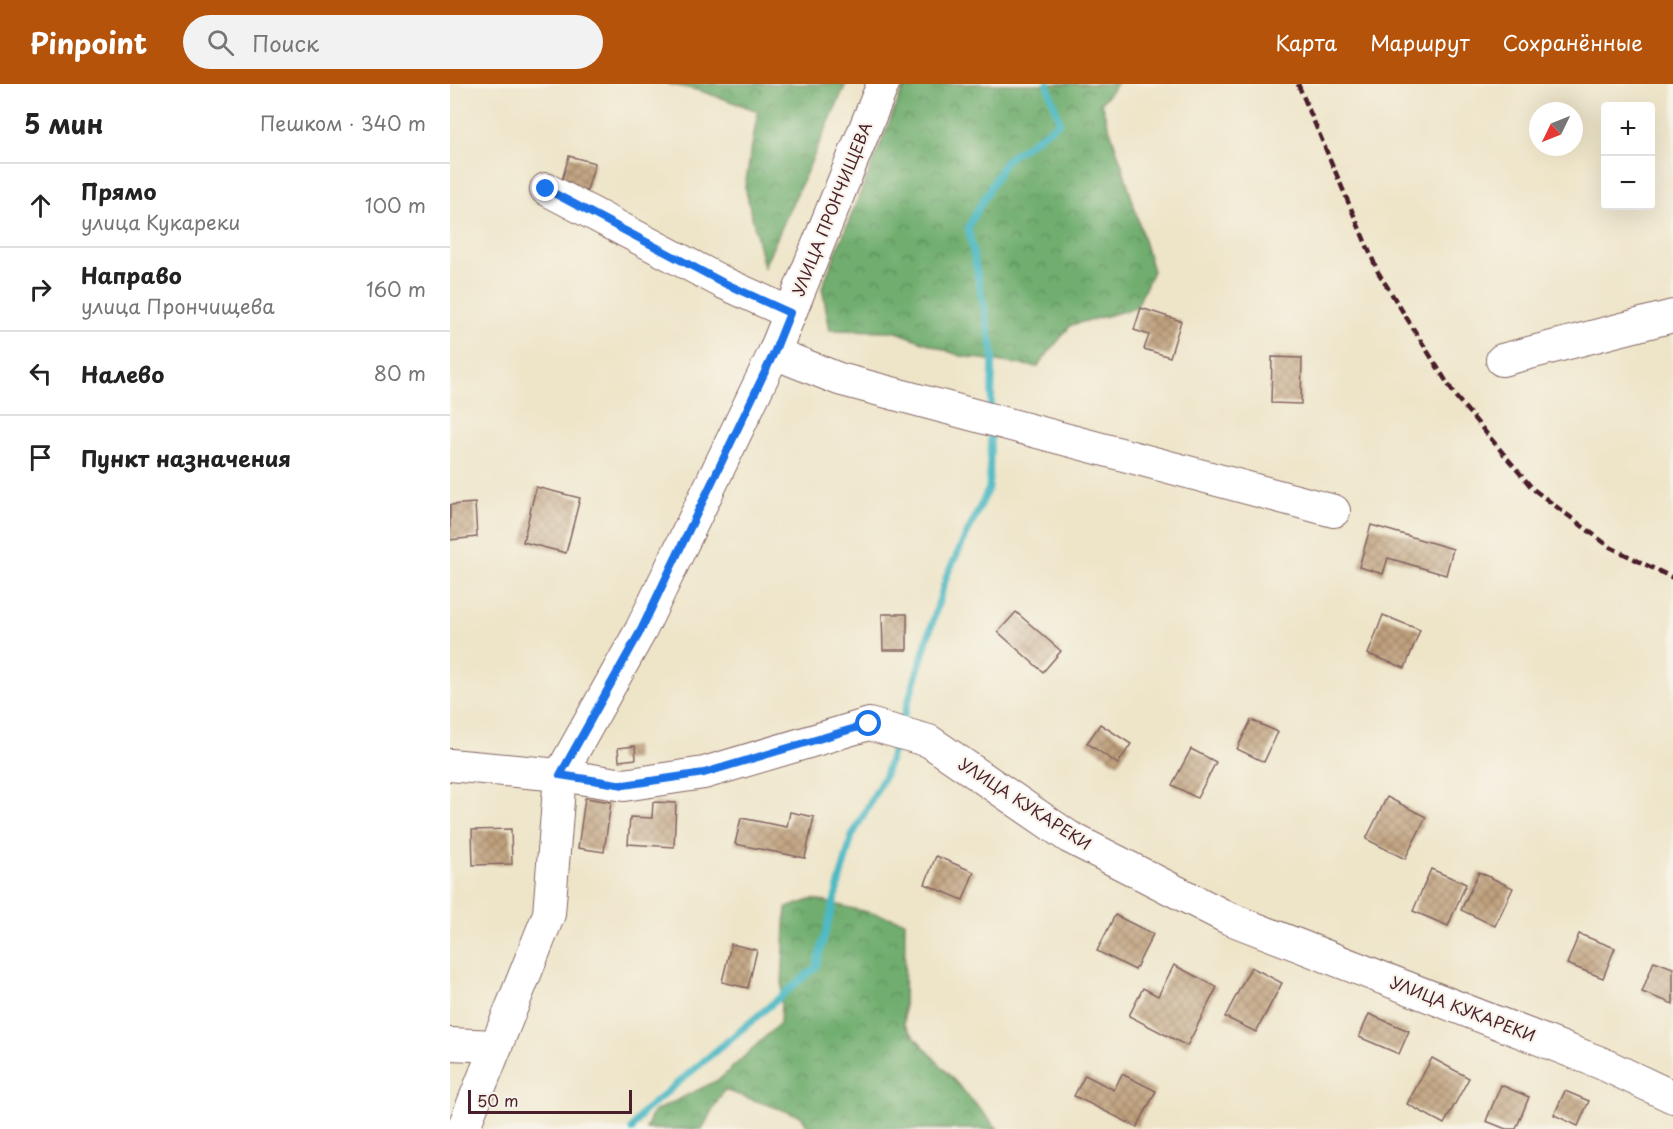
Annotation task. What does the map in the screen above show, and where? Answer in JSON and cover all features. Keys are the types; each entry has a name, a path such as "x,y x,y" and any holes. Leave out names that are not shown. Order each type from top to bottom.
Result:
{"street":[{"name":"УЛИЦА ПРОНЧИЩЕВА","path":"462,1129 549,914 560,775 641,630 774,353 883,84"},
{"path":"546,189 724,283 790,313"},
{"path":"1502,360 1673,316"},
{"path":"774,353 839,380 1334,511"},
{"name":"УЛИЦА КУКАРЕКИ","path":"450,765 560,775 624,785 704,773 869,724 928,741 1069,837 1228,918 1601,1063 1673,1097"},
{"path":"450,1044 496,1046"}],"green space":[{"path":"668,84 846,84 764,267 745,187 758,111 701,91"},
{"path":"905,84 1117,84 1101,103 1153,271 1136,308 1071,325 1037,367 961,356 894,331 830,330 822,287"},
{"path":"813,899 905,921 904,1025 998,1129 809,1129 801,1116 724,1090 702,1129 646,1129 653,1112 720,1079 780,1023 786,908"}],"building":[{"path":"569,156 595,163 587,191 561,183"},
{"path":"1141,308 1181,321 1170,357 1144,349 1149,335 1134,330"},
{"path":"1272,357 1302,358 1301,404 1271,403"},
{"path":"536,487 580,498 566,553 523,542"},
{"path":"475,503 477,537 450,540 450,505"},
{"path":"1371,525 1453,549 1446,575 1388,558 1383,574 1359,567"},
{"path":"1016,612 1061,651 1043,672 998,632"},
{"path":"882,614 907,614 907,650 883,650"},
{"path":"1383,615 1420,630 1405,668 1368,654"},
{"path":"1251,720 1278,732 1264,762 1237,749"},
{"path":"1100,724 1131,744 1118,764 1087,743"},
{"path":"635,746 636,759 619,761 618,748"},
{"path":"1191,749 1216,762 1197,798 1172,785"},
{"path":"1387,797 1426,817 1405,859 1366,839"},
{"path":"585,798 611,802 604,852 578,848"},
{"path":"653,802 676,803 674,847 628,844 630,817 652,818"},
{"path":"790,812 814,817 805,858 735,844 741,818 787,827"},
{"path":"511,829 512,864 473,865 472,830"},
{"path":"936,856 974,872 963,900 925,884"},
{"path":"1431,869 1466,884 1448,926 1413,911"},
{"path":"1479,872 1513,888 1495,926 1461,910"},
{"path":"1115,915 1153,934 1135,970 1097,951"},
{"path":"1579,934 1615,948 1603,978 1567,964"},
{"path":"731,944 757,950 748,988 722,982"},
{"path":"1654,961 1673,968 1673,1004 1642,992"},
{"path":"1174,965 1217,987 1187,1046 1129,1016 1143,988 1158,996"},
{"path":"1251,967 1282,983 1256,1032 1225,1017"},
{"path":"1369,1014 1409,1031 1399,1054 1359,1037"},
{"path":"1432,1058 1469,1078 1444,1124 1407,1104"},
{"path":"1122,1074 1156,1091 1137,1127 1074,1096 1085,1075 1114,1090"},
{"path":"1501,1085 1529,1097 1516,1129 1506,1129 1486,1121"},
{"path":"1565,1091 1589,1101 1578,1126 1554,1115"}],"waterway":[{"path":"991,411 993,353 968,227 1006,160 1060,122 1047,84"},
{"path":"901,725 947,575 989,488 991,429"},
{"path":"632,1129 643,1112 816,967 852,836 885,775 896,741"}],"railway":[{"path":"1298,84 1378,272 1456,397 1533,489 1610,547 1673,578"}],"route":[{"path":"546,189 724,283 790,313 774,353 641,630 560,775 624,785 704,773 869,724"}]}
